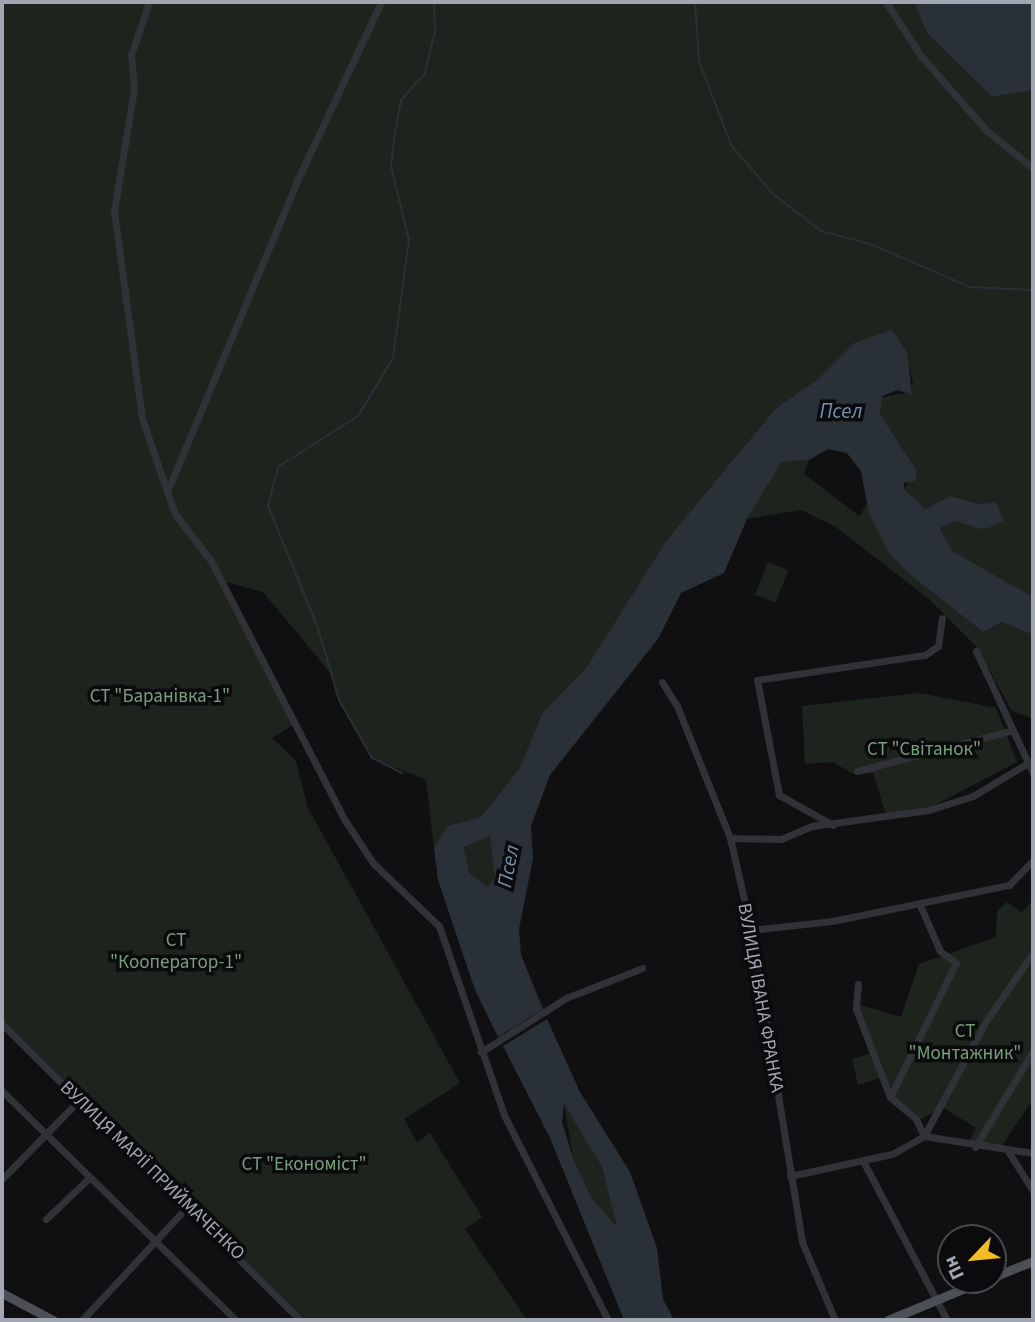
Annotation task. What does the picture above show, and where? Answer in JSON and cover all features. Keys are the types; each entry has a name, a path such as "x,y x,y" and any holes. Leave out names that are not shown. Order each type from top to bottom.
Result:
{"main road":[{"path":"1007,1271 1033,1261"},
{"path":"2,1293 53,1320"},
{"path":"888,1320 949,1294"}],"street":[{"path":"149,2 131,55 134,89 114,211 142,418 167,492 175,514 211,561 346,822 373,863 439,926 504,1115 608,1320"},
{"path":"167,492 296,183 381,2"},
{"path":"886,2 921,55 986,130 1033,168"},
{"path":"833,825 779,795 757,680 925,655 938,646 942,618"},
{"path":"975,651 1033,773"},
{"name":"ВУЛИЦЯ ІВАНА ФРАНКА","path":"662,682 677,706 730,838 751,930 802,1242 835,1320"},
{"path":"857,771 1013,730"},
{"path":"730,838 781,839 812,826 875,821 973,796 1028,763"},
{"path":"751,930 832,921 1009,886 1033,860"},
{"path":"890,1097 957,963 940,951 919,903"},
{"path":"790,1176 892,1154 923,1136 986,1021 1033,953"},
{"path":"481,1052 566,998 642,968"},
{"path":"858,984 856,1009 890,1097 916,1119 923,1136"},
{"name":"ВУЛИЦЯ МАРІЇ ПРИЙМАЧЕНКО","path":"2,1024 78,1101 190,1205 300,1320"},
{"path":"975,1147 1033,1051"},
{"path":"2,1091 236,1320"},
{"path":"2,1180 78,1101"},
{"path":"923,1136 975,1147 1032,1151"},
{"path":"1008,1151 1033,1191"},
{"path":"863,1161 947,1320"},
{"path":"46,1219 89,1178"},
{"path":"82,1320 153,1241 190,1205"}],"green space":[{"path":"2,2 914,2 927,33 992,97 1033,90 1033,597 951,551 940,527 980,504 950,496 926,509 904,489 917,471 880,414 879,398 905,393 913,383 910,370 854,343 818,379 776,408 666,541 586,668 543,712 519,769 481,817 447,826 434,848 426,780 372,758 339,700 333,676 263,592 222,581 293,725 272,738 296,761 308,808 460,1083 404,1119 417,1142 430,1133 482,1217 465,1229 527,1320 300,1320 2,1024"},
{"path":"809,460 804,474 859,516 869,502 869,514 909,574 983,632 1002,622 1033,635 1033,719 1011,710 978,648 930,600 836,527 801,510 747,519 782,462"},
{"path":"768,562 788,570 775,603 755,594"},
{"name":"СТ \"Світанок\"","path":"919,693 996,708 1017,762 931,807 886,815 873,773 853,774 833,762 805,764 802,706"},
{"path":"491,836 495,878 487,888 469,873 464,846"},
{"name":"СТ \"Монтажник\"","path":"1033,901 1033,1099 1001,1147 969,1141 976,1128 942,1107 921,1119 893,1097 883,1077 858,1085 852,1059 873,1053 858,1004 901,1017 919,964 996,937 997,911 1007,902 1021,912"},
{"path":"564,1103 602,1167 618,1228 591,1197 573,1158"}],"water":[{"path":"914,2 1033,2 1033,90 992,97 927,33"},
{"name":"Псел","path":"892,330 907,352 912,395 898,390 882,396 880,414 917,471 915,481 904,483 904,489 926,509 950,496 980,504 996,502 1003,521 991,527 981,529 956,521 940,528 952,551 1033,597 1033,635 1002,622 983,632 909,574 889,553 869,514 861,471 847,453 828,449 809,460 782,462 747,519 724,573 681,593 658,639 550,775 531,826 533,859 519,929 521,955 543,1009 498,1037 475,990 438,880 434,848 447,826 481,817 519,769 543,712 586,668 666,541 776,408 818,379 854,343","holes":["490,836 495,878 487,887 469,873 464,847"]},
{"path":"547,1019 580,1092 630,1172 657,1248 663,1299 674,1320 624,1320 550,1138 503,1046","holes":["564,1104 602,1167 617,1227 591,1197 573,1158 562,1122"]}],"waterway":[{"path":"402,773 372,758 339,700 318,628 268,506 278,467 358,416 393,358 409,240 391,166 401,100 425,73 435,31 434,2"},
{"path":"695,2 699,61 731,145 773,194 821,231 870,244 970,287 1033,290"}],"park label":[{"name":"СТ \"Баранівка-1\"","path":"160,697"},
{"name":"СТ \"Кооператор-1\"","path":"176,952"},
{"name":"СТ \"Економіст\"","path":"304,1165"}]}
